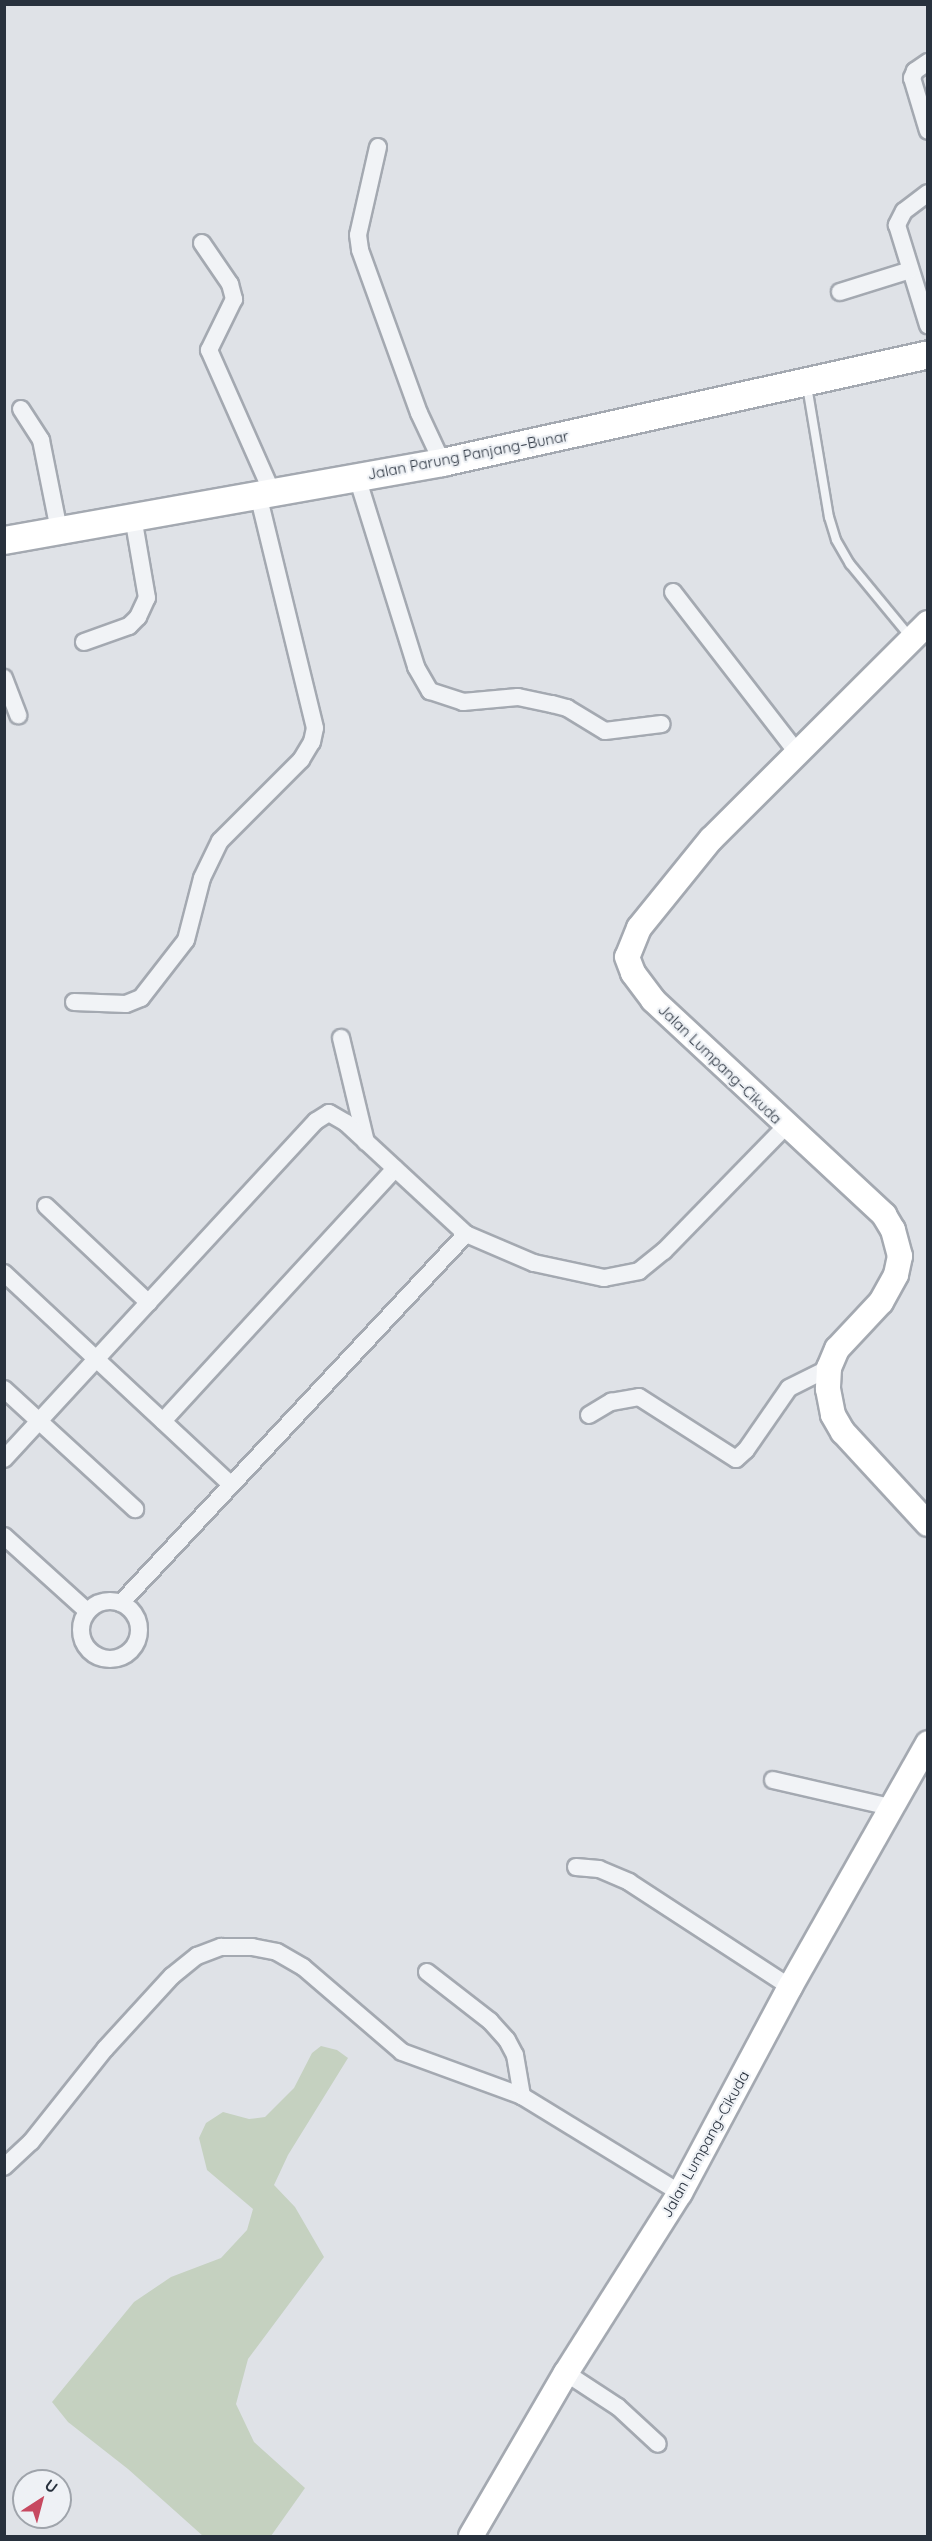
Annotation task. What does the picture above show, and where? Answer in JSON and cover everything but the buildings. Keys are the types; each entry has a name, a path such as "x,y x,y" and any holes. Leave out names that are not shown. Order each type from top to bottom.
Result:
{"main road":[{"name":"Jalan Parung Panjang–Bunar","path":"4,540 442,462 927,354"}],"street":[{"path":"927,62 915,71 912,78 927,131"},
{"path":"378,147 358,235 360,250 419,413 442,462"},
{"path":"927,193 897,219 927,325"},
{"path":"74,1002 126,1004 141,998 186,940 202,878 220,841 301,760 312,742 315,728 265,493 209,350 234,299 230,284 202,243"},
{"path":"840,292 910,270"},
{"path":"21,409 41,440 59,530"},
{"path":"357,477 416,667 430,692 463,702 518,697 552,704 567,708 605,731 662,724"},
{"path":"84,642 129,626 138,617 147,598 133,517"},
{"path":"673,592 795,750"},
{"name":"Jalan Lumpang–Cikuda","path":"829,1368 837,1349 881,1302 896,1275 900,1256 893,1230 884,1215 653,1000 633,973 627,957 639,928 703,848 795,750 920,631"},
{"path":"4,678 18,715"},
{"path":"341,1038 366,1142"},
{"path":"4,1460 316,1121 329,1113 366,1142 466,1234 534,1263 604,1278 639,1271 786,1126"},
{"path":"163,1421 396,1169"},
{"path":"46,1206 149,1303"},
{"path":"121,1603 466,1234"},
{"path":"4,1273 230,1484"},
{"path":"589,1415 611,1402 639,1397 736,1459 746,1450 789,1388 829,1368 833,1415 843,1432 927,1524"},
{"path":"4,1389 135,1509"},
{"path":"4,1536 87,1611"},
{"path":"103,1601 121,1603 136,1616 139,1626 135,1645 120,1658 100,1658 86,1647 81,1629 87,1611 103,1601"},
{"name":"Jalan Lumpang–Cikuda","path":"471,2536 566,2373 680,2193 790,1987 927,1743"},
{"path":"773,1780 890,1807"},
{"path":"576,1867 599,1869 629,1882 790,1987"},
{"path":"4,2167 172,1976 197,1956 221,1947 277,1952 303,1967 402,2052 522,2096 680,2193"},
{"path":"427,1972 490,2021 507,2040 515,2055 522,2096"},
{"path":"566,2373 618,2407 658,2444"}],"lane":[{"path":"806,382 829,517 836,540 850,564 920,631"}],"green space":[{"path":"321,2046 337,2050 348,2058 288,2155 274,2185 295,2207 324,2257 248,2359 236,2404 254,2442 305,2488 271,2536 203,2536 128,2469 68,2422 52,2402 134,2302 171,2277 221,2258 247,2230 253,2209 207,2170 199,2138 206,2123 223,2112 249,2119 265,2117 294,2088 312,2053"}]}
